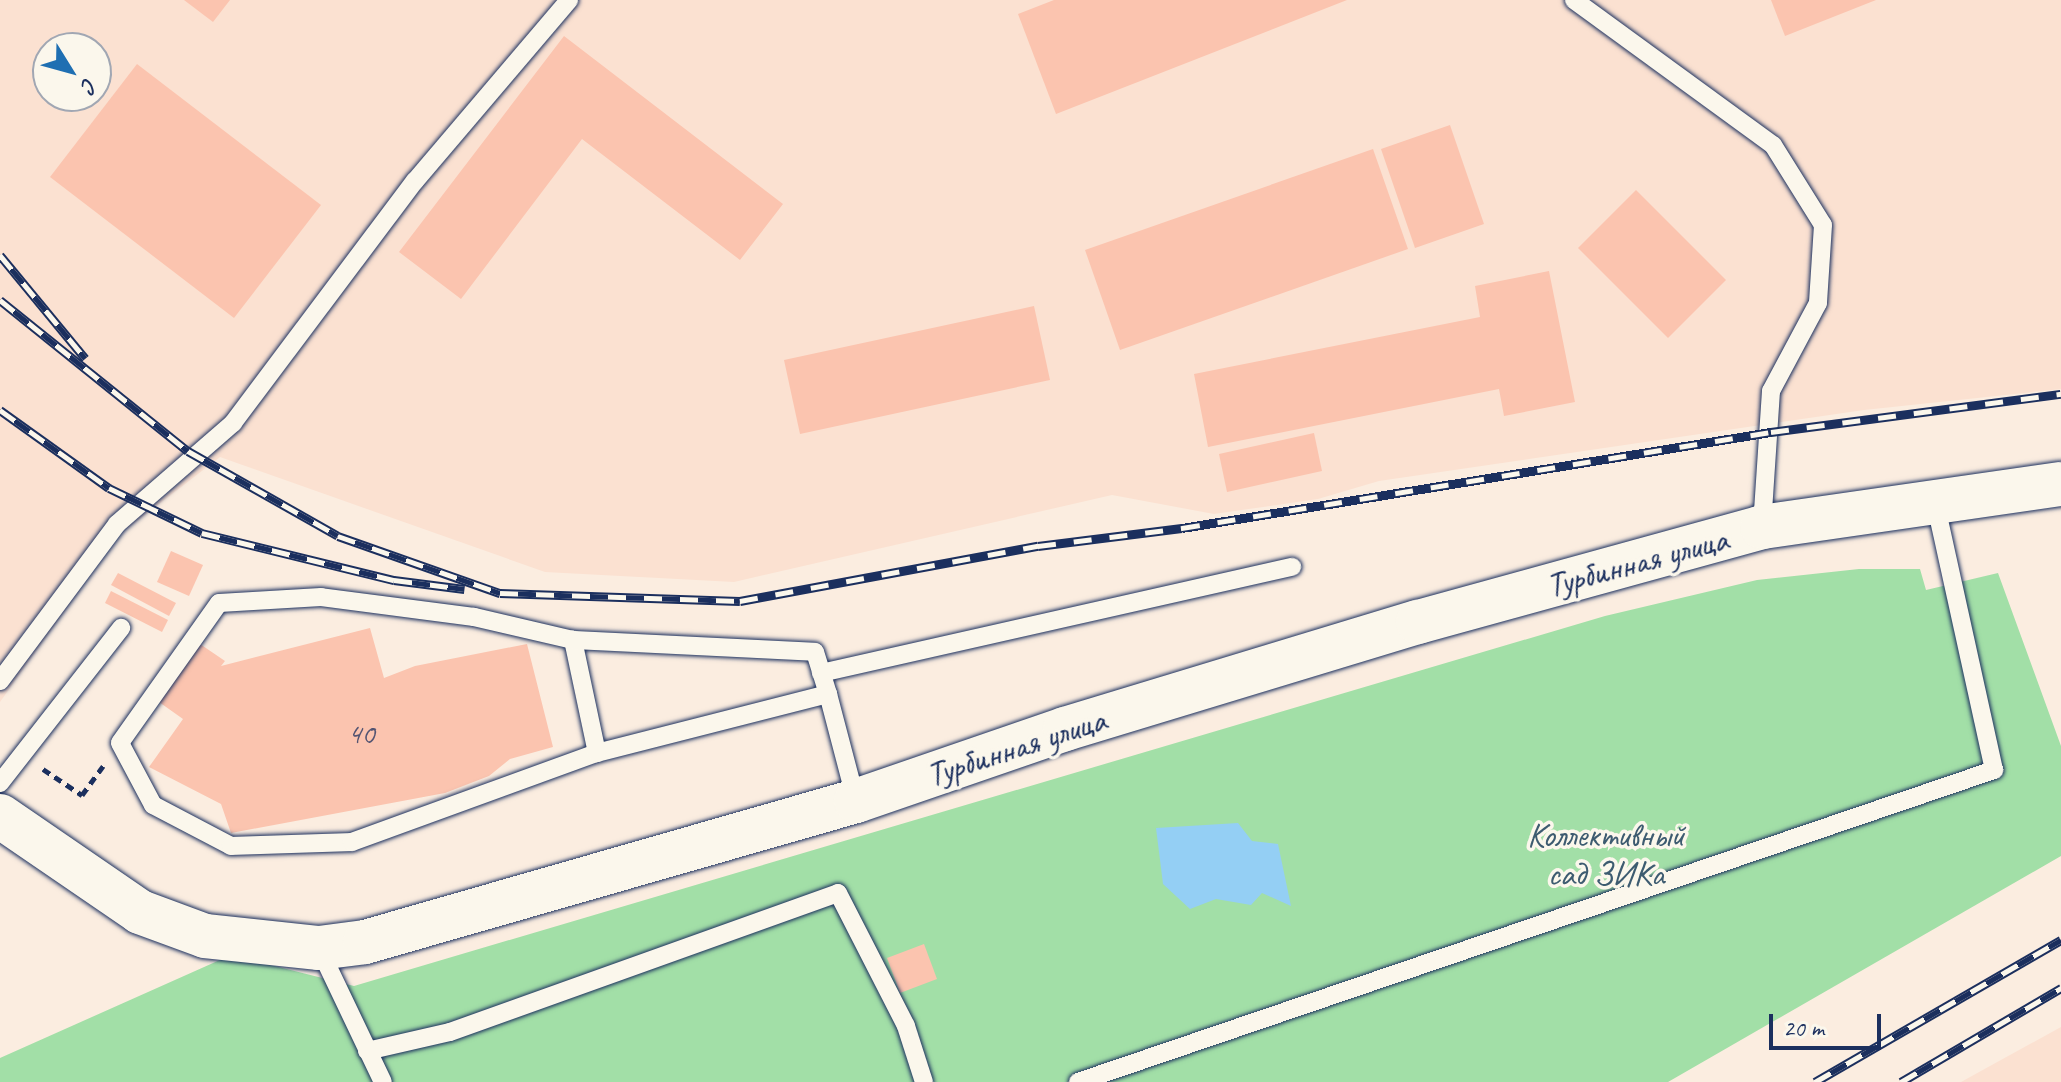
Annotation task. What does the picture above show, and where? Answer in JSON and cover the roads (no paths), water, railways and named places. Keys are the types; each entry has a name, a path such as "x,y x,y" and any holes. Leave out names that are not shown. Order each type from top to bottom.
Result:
{"main road":[{"name":"Турбинная улица","path":"0,816 140,912 205,936 319,948 365,942 543,894 856,801 1065,729 1403,626 1762,527 2061,484"}],"lane":[{"path":"0,681 117,524 233,423 415,181 569,0"},
{"path":"1574,0 1773,145 1823,225 1818,303 1771,391 1762,527"},
{"path":"1078,1082 1994,770 1935,501"},
{"path":"821,673 1292,567"},
{"path":"828,694 597,753 352,842 231,846 153,805 120,743 219,603 321,597 474,617 573,640 815,652 828,694 856,801"},
{"path":"0,783 121,628"},
{"path":"573,640 597,753"},
{"path":"367,1051 450,1032 838,893 906,1026 924,1082"},
{"path":"319,948 383,1082"}],"water":[{"path":"1238,823 1252,841 1278,844 1291,906 1262,893 1251,905 1216,899 1190,909 1163,884 1156,828"}],"railway":[{"path":"0,255 85,358"},
{"path":"0,300 188,451 338,536 500,593 740,601 1038,546 1182,528 1771,432 2061,394"},
{"path":"0,410 109,488 202,533 394,580 464,589"},
{"path":"1815,1082 2061,940"},
{"path":"1901,1082 2061,988"}],"park label":[{"name":"Коллективный сад ЗИКа","path":"1606,854"}]}
